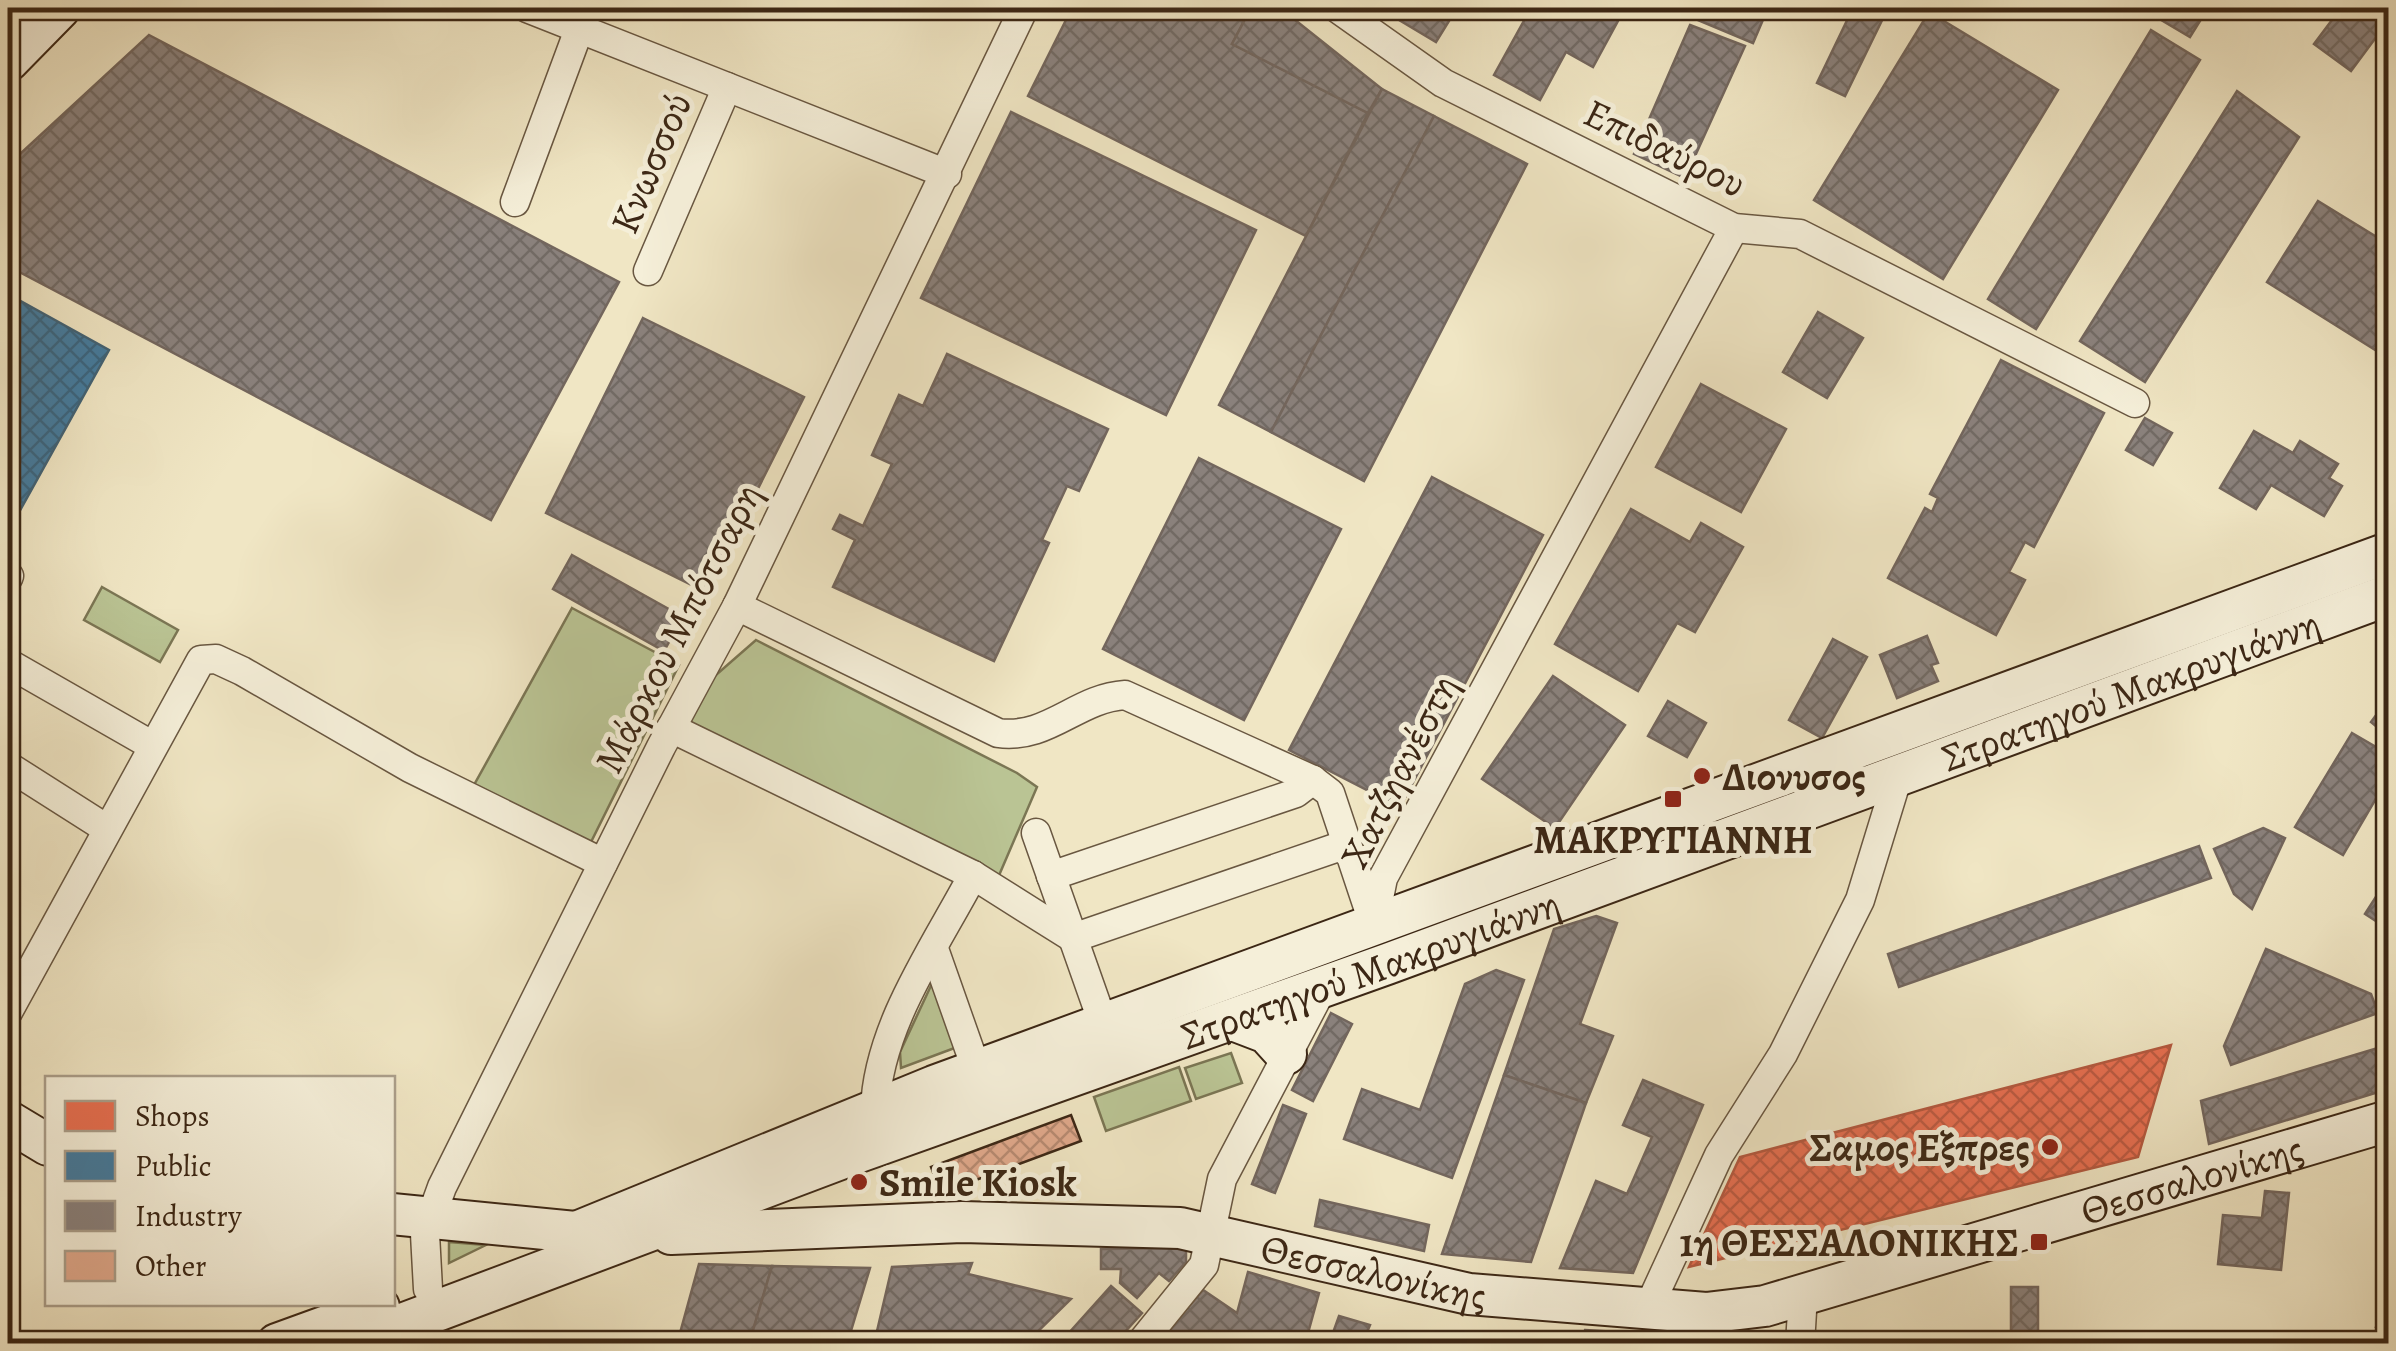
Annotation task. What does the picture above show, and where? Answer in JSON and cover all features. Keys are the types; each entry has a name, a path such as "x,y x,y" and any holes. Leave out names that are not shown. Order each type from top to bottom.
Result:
{"street":[{"path":"8,61 60,8"},
{"path":"527,8 584,18 727,86 947,174"},
{"name":"Μάρκου Μπότσαρη","path":"403,1298 431,1210 671,728 737,606 1024,8"},
{"name":"Επιδαύρου","path":"1338,8 1431,76 1734,228 1800,234 2135,403"},
{"path":"515,202 584,18"},
{"name":"Κνωσσού","path":"648,271 727,86"},
{"name":"Χατζηανέστη","path":"1140,1344 1204,1265 1222,1179 1320,989 1374,923 1383,878 1734,228"},
{"name":"Στρατηγού Μακρυγιάννη","path":"349,1344 875,1109 2388,554"},
{"name":"Στρατηγού Μακρυγιάννη","path":"403,1298 581,1242 632,1238 2388,595"},
{"path":"737,606 998,733 1021,736 1041,731 1092,701 1125,695 1313,780 1330,792 1387,964"},
{"path":"8,1012 191,671 201,660 216,660 410,768 603,863"},
{"path":"8,663 154,746"},
{"path":"671,728 973,875 1073,938"},
{"path":"8,766 108,829"},
{"path":"1648,1309 1719,1155 1783,1054 1860,900 1898,776"},
{"path":"1051,876 1296,794 1313,780"},
{"path":"1036,833 1103,1024"},
{"path":"1073,938 1347,844"},
{"path":"875,1109 880,1060 973,875"},
{"path":"934,950 976,1071"},
{"path":"1234,1020 1267,1033 1286,1054"},
{"name":"Θεσσαλονίκης","path":"632,1238 962,1222 1102,1224 1209,1232 1278,1254 1454,1292 1648,1309 1732,1311 1803,1295 2388,1120"},
{"path":"8,1121 45,1143"},
{"path":"431,1210 581,1242"},
{"path":"1800,1344 1803,1295"},
{"name":"Στρατηγού Μακρυγιάννη","path":"277,1344 381,1306"}],"green space":[{"path":"102,587 178,630 160,662 84,620"},
{"path":"572,608 679,665 590,844 474,785"},
{"path":"756,640 1017,773 1037,787 997,880 686,728 709,681"},
{"path":"935,977 968,1043 901,1068 900,1052"},
{"path":"1231,1053 1242,1083 1196,1099 1185,1068"},
{"path":"1179,1067 1191,1101 1106,1131 1094,1097"},
{"path":"449,1242 486,1245 449,1263"}],"building: Shops":[{"path":"2171,1045 2138,1157 1689,1267 1740,1157"}],"building: Public":[{"path":"8,294 109,350 8,532"}],"building: Industry":[{"path":"1072,8 1251,8 1232,44 1368,113 1306,236 1028,96"},
{"path":"1251,8 1280,8 1382,89 1368,113 1232,44"},
{"path":"1379,8 1457,8 1436,42"},
{"path":"1531,8 1625,8 1593,67 1566,52 1540,100 1494,75"},
{"path":"1704,8 1768,8 1753,43 1698,20"},
{"path":"1853,8 1888,8 1845,96 1817,83"},
{"path":"2141,8 2208,8 2190,37"},
{"path":"2341,8 2388,8 2388,21 2351,71 2314,44"},
{"path":"1929,12 2058,90 1943,279 1814,200"},
{"path":"1690,25 1745,46 1685,178 1634,154"},
{"path":"2151,30 2200,60 2036,329 1988,299"},
{"path":"149,35 619,282 491,520 8,266 8,165"},
{"path":"1382,89 1434,116 1271,432 1219,405"},
{"path":"2237,91 2299,137 2145,382 2080,341"},
{"path":"1011,112 1256,230 1166,415 921,298"},
{"path":"1434,116 1527,164 1364,481 1271,432"},
{"path":"2318,201 2388,244 2388,358 2267,282"},
{"path":"1818,312 1863,338 1827,398 1783,372"},
{"path":"643,318 804,397 706,592 546,513"},
{"path":"947,354 1108,429 1079,491 1067,486 1042,540 1049,543 994,661 833,587 855,540 833,529 840,515 863,526 892,464 872,455 899,395 923,406"},
{"path":"2001,360 2104,413 2034,547 2025,542 2009,572 2025,580 1996,635 1888,578 1925,508 1932,512 1938,498 1930,494"},
{"path":"1701,384 1786,429 1741,512 1656,467"},
{"path":"2145,418 2172,433 2153,465 2126,450"},
{"path":"2254,431 2293,453 2300,441 2338,464 2329,478 2342,486 2324,516 2271,485 2256,509 2220,488"},
{"path":"1199,458 1341,529 1244,720 1103,649"},
{"path":"1432,477 1543,535 1400,807 1289,750"},
{"path":"1631,509 1690,542 1701,523 1743,547 1695,632 1677,623 1638,691 1555,644"},
{"path":"572,555 683,617 664,651 553,589"},
{"path":"1927,636 1938,663 1931,665 1938,681 1897,698 1880,655"},
{"path":"1833,639 1867,657 1822,738 1789,720"},
{"path":"1553,676 1625,725 1555,828 1482,779"},
{"path":"2388,699 2388,736 2371,722"},
{"path":"1668,701 1706,723 1687,757 1648,736"},
{"path":"2352,733 2388,754 2388,778 2343,855 2295,827"},
{"path":"2263,828 2285,838 2252,909 2234,894 2214,849"},
{"path":"2199,846 2211,878 1899,987 1888,954"},
{"path":"2388,878 2388,929 2365,914"},
{"path":"1596,916 1617,923 1580,1024 1613,1036 1586,1103 1504,1075 1554,929"},
{"path":"2266,949 2371,994 2378,1013 2231,1065 2224,1046"},
{"path":"1496,970 1524,980 1452,1178 1344,1139 1362,1089 1420,1110 1465,984"},
{"path":"1331,1013 1352,1024 1313,1101 1292,1090"},
{"path":"2388,1045 2388,1089 2209,1144 2201,1101"},
{"path":"1504,1075 1586,1103 1531,1262 1442,1254"},
{"path":"1643,1080 1703,1105 1633,1273 1560,1268 1596,1181 1627,1194 1652,1137 1623,1125"},
{"path":"1283,1105 1306,1114 1275,1193 1252,1184"},
{"path":"2265,1191 2289,1193 2281,1270 2218,1264 2223,1215 2262,1218"},
{"path":"1320,1200 1429,1225 1424,1251 1315,1226"},
{"path":"1186,1248 1186,1262 1169,1281 1159,1273 1137,1298 1120,1283 1121,1269 1101,1269 1101,1249"},
{"path":"972,1263 968,1274 1071,1299 1025,1344 874,1344 892,1267"},
{"path":"699,1264 772,1266 749,1344 677,1344"},
{"path":"772,1266 870,1268 847,1344 749,1344"},
{"path":"1248,1272 1319,1293 1305,1344 1156,1344 1203,1290 1237,1313"},
{"path":"1111,1286 1142,1313 1114,1344 1059,1344"},
{"path":"2011,1287 2038,1287 2038,1336 2058,1336 2058,1344 2002,1344 2011,1342"},
{"path":"2388,1297 2388,1332 2376,1327"},
{"path":"1339,1316 1370,1325 1362,1344 1329,1344"},
{"path":"1585,1330 1731,1339 1730,1344 1580,1344"}],"building: Other":[{"path":"1071,1115 1081,1141 941,1193 931,1167"}],"place":[{"name":"Διονυσος","path":"1702,776"},
{"name":"ΜΑΚΡΥΓΙΑΝΝΗ","path":"1673,799"},
{"name":"Σαμος Εξπρες","path":"2050,1147"},
{"name":"Smile Kiosk","path":"859,1182"},
{"name":"1η ΘΕΣΣΑΛΟΝΙΚΗΣ","path":"2039,1242"}]}
